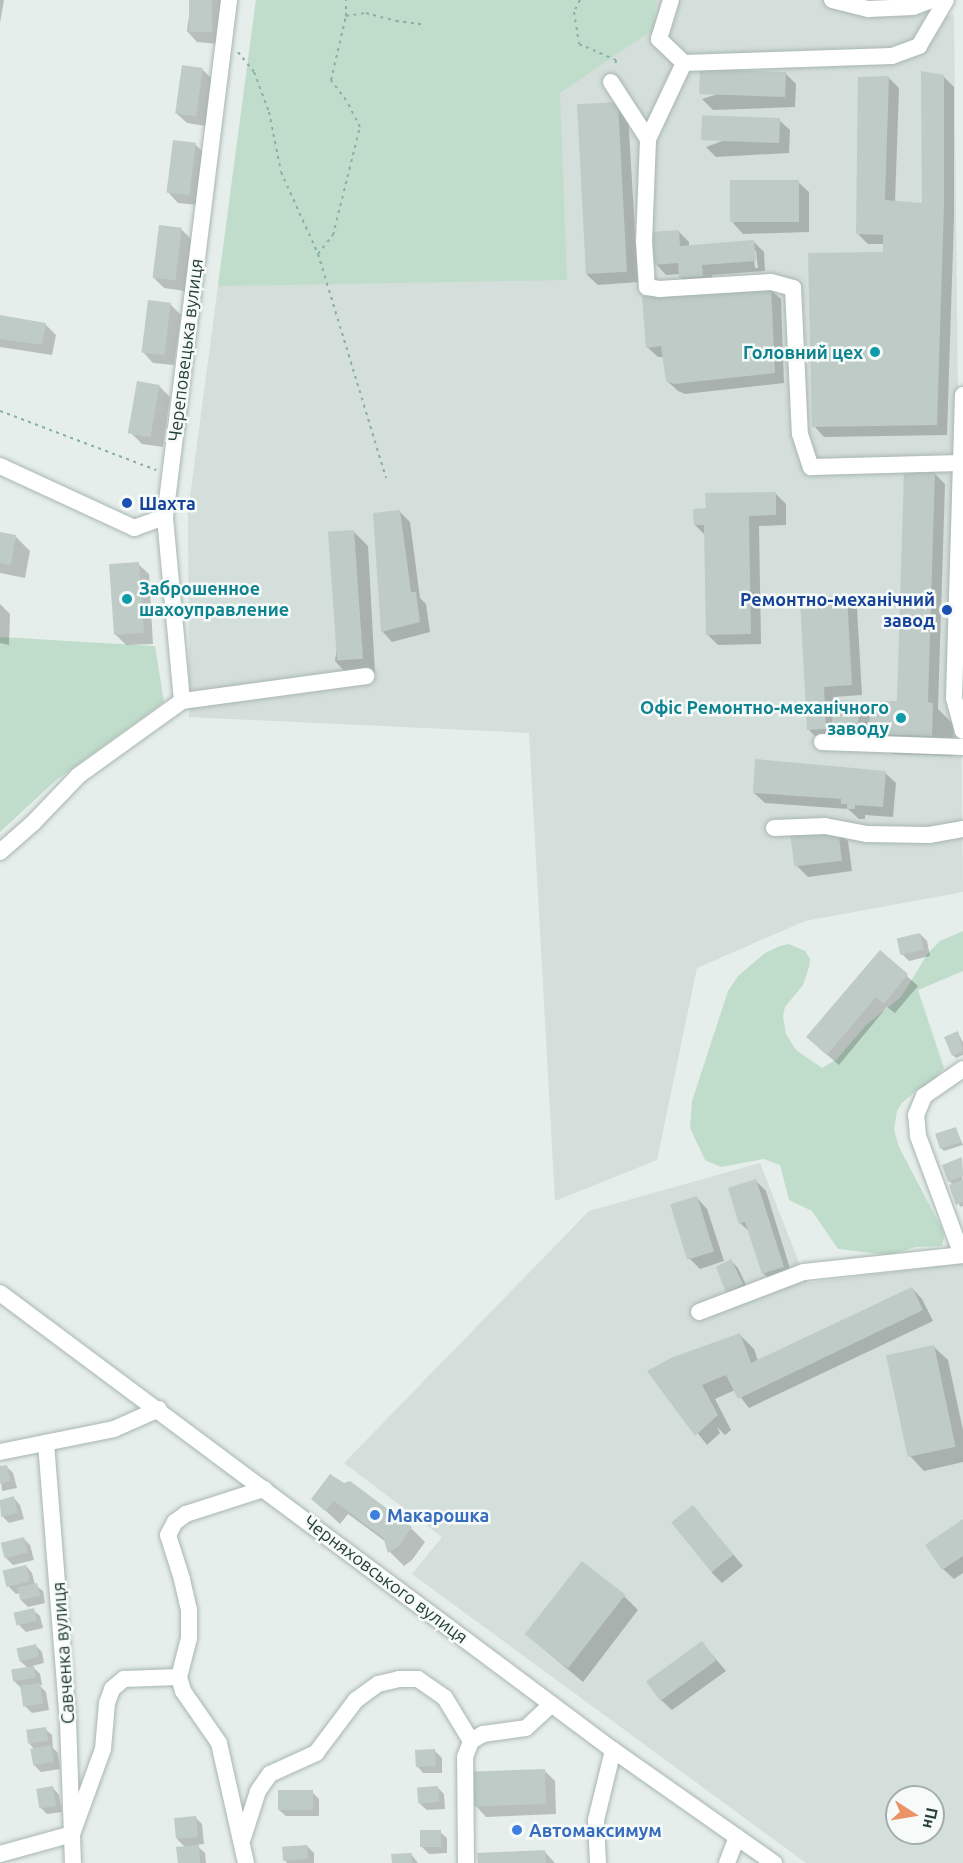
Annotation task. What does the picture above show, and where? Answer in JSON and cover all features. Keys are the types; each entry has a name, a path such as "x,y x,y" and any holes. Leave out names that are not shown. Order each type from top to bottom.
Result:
{"street":[{"name":"Череповецька вулиця","path":"182,701 165,517 229,0"},
{"path":"671,0 659,39 684,63 892,56 919,46 946,0"},
{"path":"832,0 869,9 913,7 931,0"},
{"path":"684,63 648,139 644,241 647,287 659,289 771,282 793,288 800,434 811,467 961,463"},
{"path":"611,82 648,139"},
{"path":"963,394 954,698 963,731"},
{"path":"0,466 134,528 165,517"},
{"path":"0,852 33,823 79,775 182,701 366,676"},
{"path":"822,742 963,747"},
{"path":"774,828 825,826 867,834 929,835 963,829"},
{"path":"699,1312 804,1272 962,1255 918,1136 916,1115 924,1096 963,1070"},
{"name":"Черняховського вулиця","path":"0,1293 159,1409 613,1749 774,1863"},
{"path":"0,1452 114,1429 159,1409"},
{"name":"Савченка вулиця","path":"46,1443 68,1721 73,1863"},
{"path":"246,1863 243,1840 219,1743 183,1691 179,1677 189,1638 189,1610 182,1578 168,1535 175,1522 186,1514 264,1488"},
{"path":"0,1854 72,1834 103,1749 107,1703 112,1689 124,1679 179,1677"},
{"path":"243,1840 258,1791 270,1774 316,1752 356,1700 378,1684 399,1679 418,1679 445,1698 471,1741"},
{"path":"466,1863 465,1757 471,1741 483,1734 526,1728 552,1704"},
{"path":"598,1863 596,1820 613,1749"},
{"path":"727,1863 737,1837"}],"path":[{"path":"318,254 333,235 360,128 346,100 331,80 346,16 346,0"},
{"path":"580,0 574,12 579,44 616,60 611,82"},
{"path":"346,16 366,13 396,21 422,24"},
{"path":"224,37 254,72 269,112 281,172 318,254 386,478"},
{"path":"0,411 170,476"}],"shaded area":[{"path":"256,0 929,0 938,18 954,14 963,892 805,921 697,968 657,1160 555,1201 529,733 189,717 188,512"},
{"path":"760,1163 807,1283 963,1263 963,1863 806,1863 412,1574 442,1537 344,1463 589,1211"}],"green space":[{"path":"256,0 656,0 654,29 560,93 567,280 218,286"},
{"path":"0,637 155,646 164,702 55,781 0,832"},
{"path":"963,931 963,971 918,990 944,1068 932,1084 916,1091 902,1103 897,1111 894,1130 899,1147 942,1229 944,1237 942,1246 916,1247 889,1255 838,1249 812,1211 789,1200 780,1165 764,1159 721,1167 705,1160 690,1128 692,1101 728,991 738,976 765,953 780,946 789,944 805,951 810,959 803,985 785,1007 783,1016 786,1034 796,1050 822,1068 837,1059 866,1025 901,997 928,953 940,941"}],"building":[{"path":"189,0 212,0 212,32 189,32"},
{"path":"182,65 203,68 196,116 175,114"},
{"path":"700,69 786,72 785,97 699,94"},
{"name":"Головний цех","path":"921,71 944,75 944,205 937,425 812,427 808,253 883,252 883,235 856,234 858,77 889,76 885,200 922,203"},
{"path":"618,102 627,272 586,274 577,104"},
{"path":"702,115 780,118 779,143 701,140"},
{"path":"173,140 196,143 189,195 167,193"},
{"path":"730,180 799,180 799,222 730,222"},
{"path":"159,225 182,228 175,280 153,278"},
{"path":"679,230 680,246 754,240 756,261 702,265 703,276 679,278 678,263 654,265 652,232"},
{"path":"771,287 775,373 674,384 666,381 661,346 646,348 642,296"},
{"path":"148,300 171,303 164,355 142,353"},
{"path":"0,315 46,323 42,345 0,339"},
{"path":"137,381 160,385 150,437 128,433"},
{"path":"904,471 935,472 928,702 933,703 932,736 869,734 870,701 897,701"},
{"path":"776,492 776,515 749,516 751,634 706,635 704,525 694,525 693,509 706,508 705,493"},
{"path":"400,510 411,592 416,592 420,622 381,632 373,513"},
{"path":"354,530 363,659 337,660 328,532"},
{"path":"0,532 16,535 11,565 0,563"},
{"name":"Заброшенное шахоуправление","path":"139,562 144,633 114,635 109,564"},
{"path":"847,596 852,685 824,687 826,729 807,730 800,598 811,598 812,604 821,604 821,597"},
{"path":"833,700 859,701 858,740 832,739"},
{"path":"755,759 886,771 883,807 855,805 855,809 847,809 847,804 841,804 841,799 753,793"},
{"path":"838,829 842,861 794,867 790,835"},
{"path":"920,933 924,950 900,955 897,938"},
{"path":"880,950 908,974 884,1004 876,997 827,1055 806,1037"},
{"path":"958,1031 963,1051 952,1056 944,1037"},
{"path":"956,1127 961,1142 940,1149 935,1134"},
{"path":"962,1157 963,1176 948,1182 942,1165"},
{"path":"756,1179 784,1267 762,1274 745,1222 739,1224 728,1188"},
{"path":"963,1180 963,1202 956,1205 949,1185"},
{"path":"697,1196 714,1251 687,1260 670,1204"},
{"path":"731,1259 743,1284 726,1293 716,1267"},
{"path":"912,1287 923,1310 738,1399 726,1375 702,1385 718,1415 695,1436 647,1371 671,1358 740,1333 751,1363"},
{"path":"934,1345 956,1447 908,1457 886,1355"},
{"path":"7,1465 11,1481 0,1484 0,1466"},
{"name":"Макарошка","path":"330,1474 344,1483 350,1481 412,1527 399,1546 388,1553 383,1537 334,1501 325,1511 311,1499"},
{"path":"14,1496 18,1513 1,1517 0,1500"},
{"path":"693,1505 733,1555 712,1572 671,1523"},
{"path":"963,1519 963,1556 942,1570 925,1545"},
{"path":"24,1537 28,1553 5,1558 1,1543"},
{"path":"582,1561 625,1595 568,1668 525,1634"},
{"path":"26,1565 30,1582 6,1587 3,1570"},
{"path":"37,1583 40,1596 20,1600 18,1587"},
{"path":"34,1608 37,1621 16,1625 14,1613"},
{"path":"702,1641 716,1660 660,1701 646,1682"},
{"path":"36,1644 39,1657 19,1661 17,1648"},
{"path":"34,1666 36,1678 13,1681 11,1670"},
{"path":"40,1683 43,1704 23,1707 20,1686"},
{"path":"46,1727 48,1741 28,1744 26,1730"},
{"path":"51,1745 54,1762 33,1765 30,1749"},
{"path":"435,1749 436,1766 416,1767 415,1750"},
{"path":"545,1769 546,1804 474,1806 473,1772"},
{"path":"53,1786 56,1806 39,1808 36,1789"},
{"path":"438,1786 439,1802 418,1803 417,1787"},
{"path":"278,1790 313,1790 313,1810 278,1810"},
{"path":"196,1816 198,1837 176,1839 174,1818"},
{"path":"420,1830 441,1830 441,1847 420,1847"},
{"path":"199,1845 200,1863 178,1863 176,1847"},
{"path":"307,1845 308,1859 283,1861 282,1847"},
{"path":"545,1850 546,1863 478,1863 477,1853"},
{"path":"412,1853 412,1863 392,1863 391,1854"}],"place":[{"name":"Головний цех","path":"875,352"},
{"name":"Шахта","path":"127,503"},
{"name":"Заброшенное шахоуправление","path":"127,599"},
{"name":"Ремонтно-механічний завод","path":"947,610"},
{"name":"Офіс Ремонтно-механічного заводу","path":"901,718"},
{"name":"Макарошка","path":"375,1515"},
{"name":"Автомаксимум","path":"517,1830"}]}
